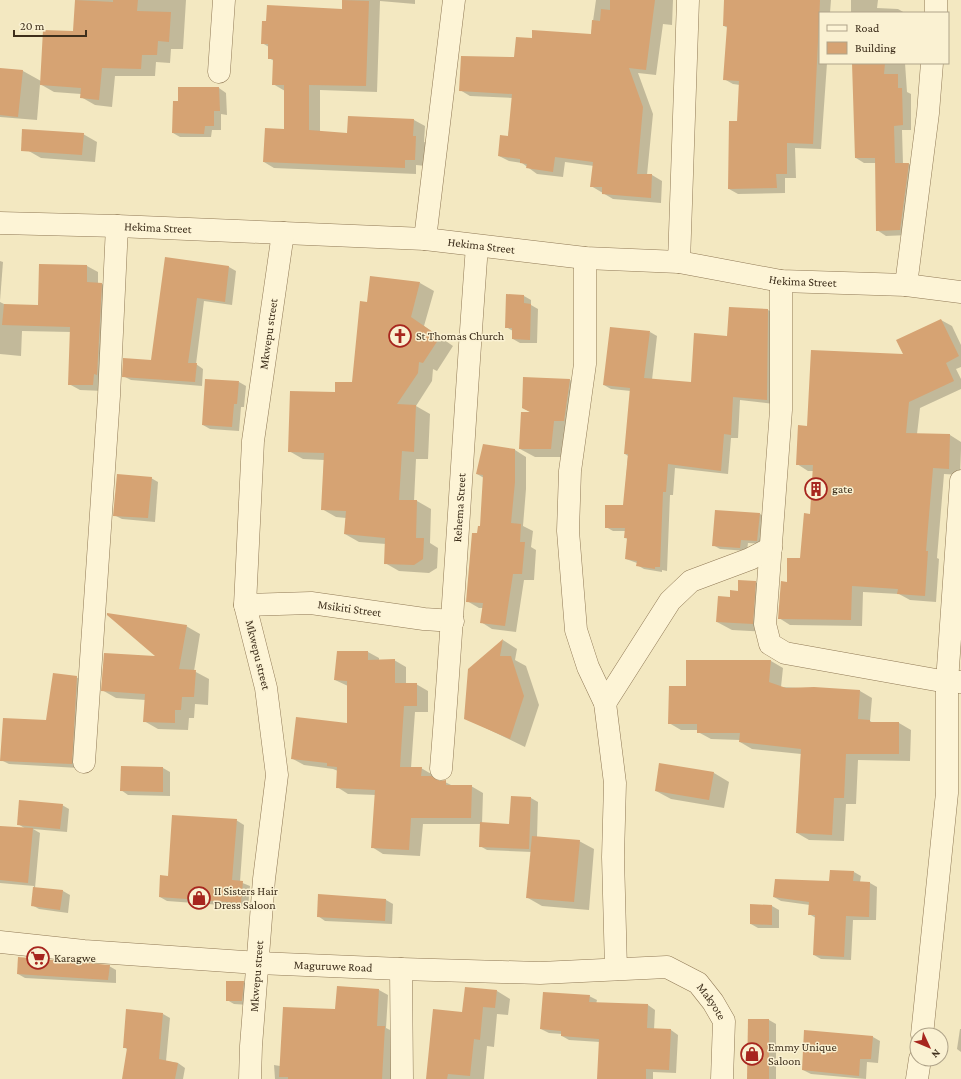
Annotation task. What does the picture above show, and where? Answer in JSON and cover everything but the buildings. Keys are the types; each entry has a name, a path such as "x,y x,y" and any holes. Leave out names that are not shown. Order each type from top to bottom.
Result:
{"street":[{"path":"218,72 224,0"},
{"path":"425,239 454,0"},
{"path":"679,262 688,0"},
{"path":"936,0 936,12"},
{"path":"906,286 928,113 932,64"},
{"name":"Hekima Street","path":"0,224 118,226 425,239 585,258 679,262 781,281 906,286 961,292"},
{"path":"84,762 110,396 118,226"},
{"name":"Mkwepu street","path":"250,1079 251,1046 264,879 277,775 266,688 245,605 253,441 282,233"},
{"name":"Rehema Street","path":"441,769 453,621 461,458 477,246"},
{"path":"585,258 585,364 570,471 568,531 576,630 588,667 605,703 615,783 613,857 616,969"},
{"path":"781,281 781,410 772,548 765,624 770,644 785,653 954,682"},
{"path":"923,1027 947,793 954,682 961,481"},
{"path":"605,703 659,615 675,596 691,581 750,559 772,548"},
{"name":"Msikiti Street","path":"245,605 311,603 453,621"},
{"name":"Maguruwe Road","path":"0,942 84,951 258,963 401,969 540,973 667,967"},
{"name":"Makyote","path":"667,967 698,983 714,1002 724,1021 722,1079"},
{"path":"401,969 402,1079"},
{"path":"917,1079 919,1067"}],"place":[{"name":"St Thomas Church","path":"400,336"},
{"name":"gate","path":"816,489"},
{"name":"II Sisters Hair Dress Saloon","path":"199,898"},
{"name":"Karagwe","path":"38,958"},
{"name":"Emmy Unique Saloon","path":"752,1054"}]}
